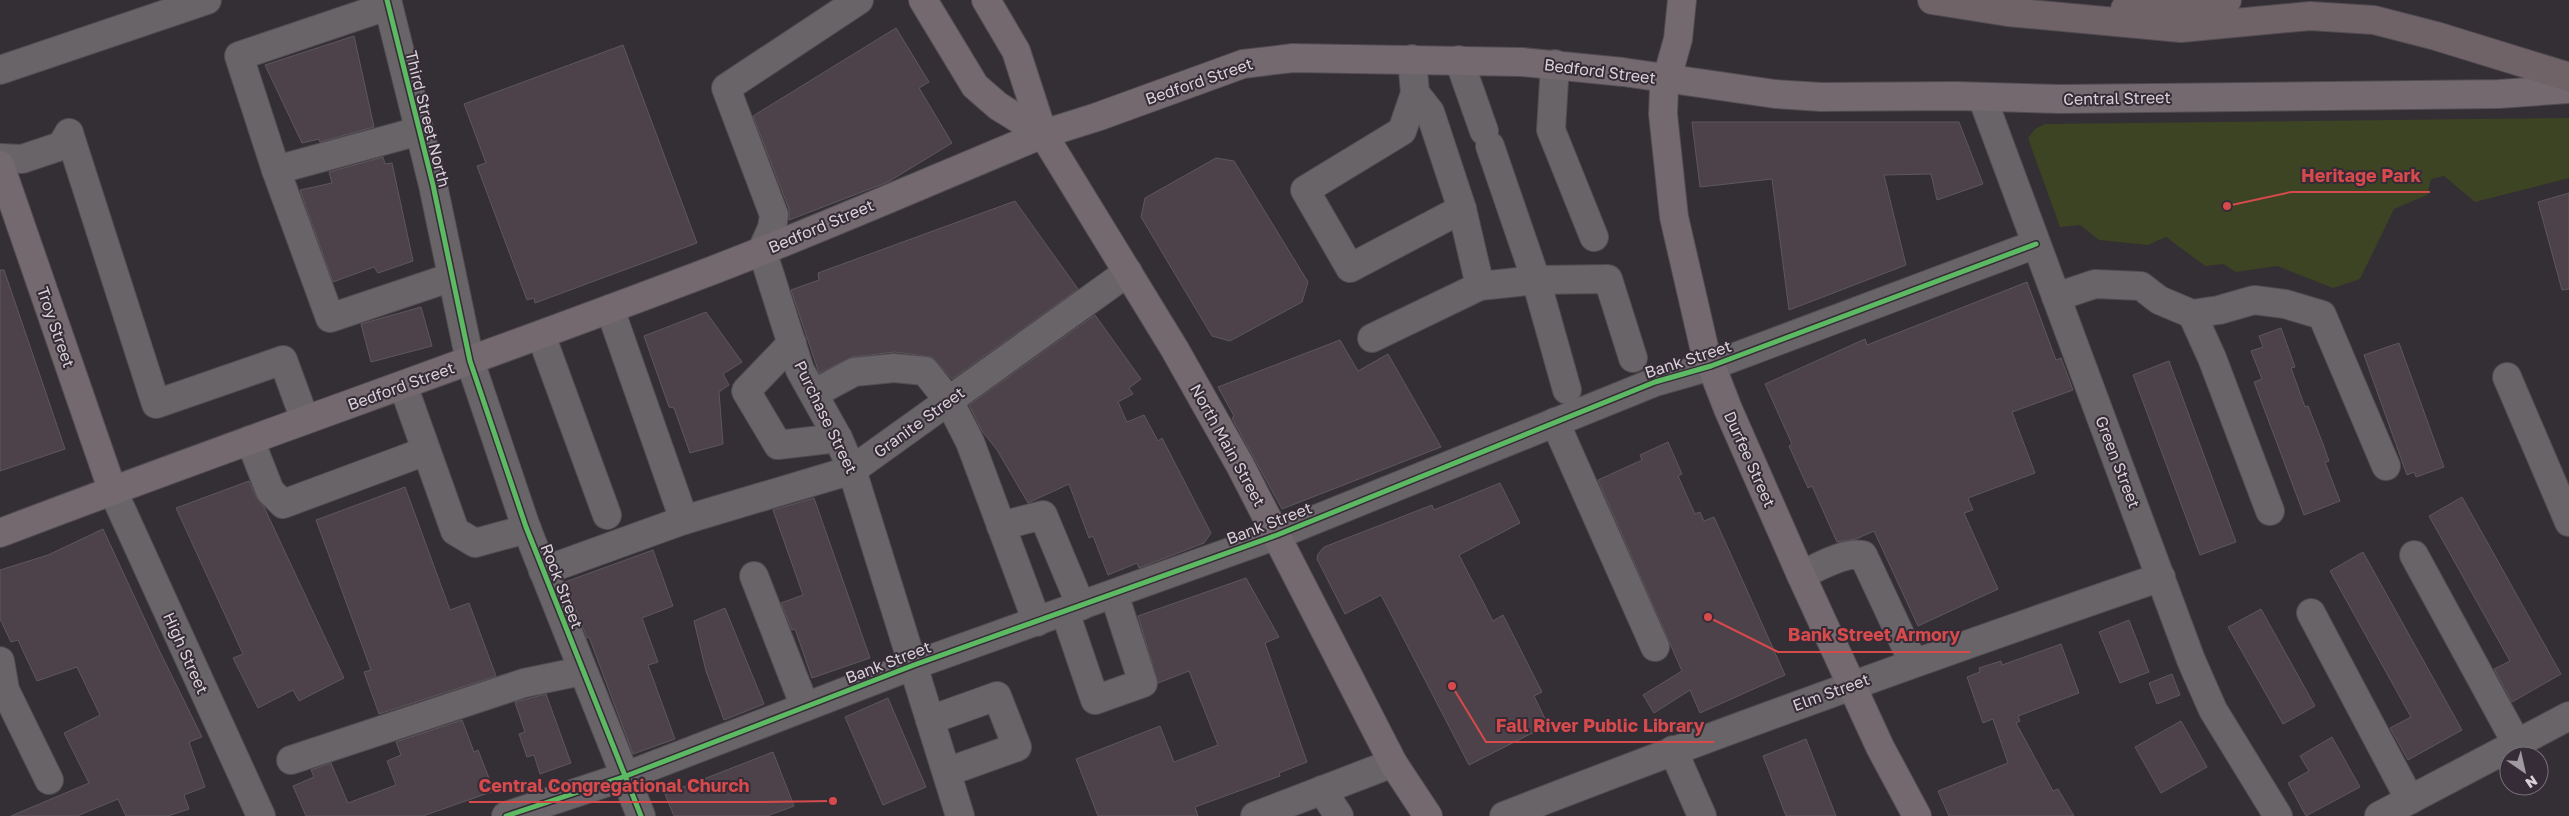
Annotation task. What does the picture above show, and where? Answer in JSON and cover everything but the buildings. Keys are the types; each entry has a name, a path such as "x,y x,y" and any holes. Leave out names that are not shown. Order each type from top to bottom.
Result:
{"highway":[{"path":"1932,0 2008,12 2048,14 2181,28 2310,16 2374,20 2436,36 2569,77"},
{"path":"2048,14 2227,0"}],"main road":[{"path":"923,0 975,86 998,106 1043,134"},
{"path":"986,0 1016,50 1043,134"},
{"name":"Durfee Street","path":"1682,0 1678,39 1666,79 1663,114 1674,217 1697,322 1711,366 1801,575 1880,747 1917,816"},
{"name":"Bedford Street","path":"0,533 112,489 610,309 762,250 1043,134 1097,117 1216,72 1260,60 1309,57 1556,64 1666,79"},
{"name":"Central Street","path":"1666,79 1776,94 1821,97 2060,99 2499,94 2569,89"},
{"name":"North Main Street","path":"1043,134 1128,272 1236,457 1393,764 1428,816"},
{"name":"Troy Street","path":"0,165 112,489"}],"street":[{"path":"0,70 207,0"},
{"path":"762,250 772,228 774,215 726,88 859,0"},
{"path":"387,3 239,56 276,170 330,318 452,278"},
{"name":"Third Street North","path":"387,3 419,132 470,361"},
{"path":"1412,59 1415,93 1402,131 1305,190 1350,268 1462,210"},
{"path":"1459,60 1536,280 1567,390"},
{"path":"1556,64 1551,130 1594,237"},
{"path":"1415,93 1430,112 1462,210 1480,286"},
{"name":"Green Street","path":"1982,97 2191,660 2212,710 2278,816"},
{"path":"0,157 18,143 58,130 69,133 156,404 283,360 305,420"},
{"path":"276,170 419,132"},
{"name":"Bank Street","path":"506,816 551,809 626,776 914,665 1277,535 1655,382 1711,366 2036,244"},
{"name":"Purchase Street","path":"762,250 800,370 838,438 852,470 960,816"},
{"name":"Granite Street","path":"543,571 684,520 852,470 1128,272"},
{"path":"1372,338 1480,286 1536,280 1608,279 1634,358"},
{"path":"2056,297 2095,284 2141,286 2159,300 2192,314 2219,310 2254,300 2285,304 2322,314 2386,466"},
{"path":"610,309 684,520"},
{"path":"2192,314 2212,358 2270,511"},
{"path":"541,335 607,515"},
{"path":"792,343 746,391 778,445 838,438"},
{"name":"Rock Street","path":"470,361 543,571 641,816"},
{"path":"814,393 854,372 894,368 925,371 949,401 970,442 1037,622"},
{"path":"2507,377 2569,522"},
{"path":"403,385 455,531 475,542 527,528"},
{"path":"1555,422 1655,647"},
{"path":"250,440 270,491 283,504 426,451"},
{"name":"High Street","path":"112,489 261,816"},
{"path":"1001,526 1043,516 1073,609 1095,700 1144,682 1114,594"},
{"path":"1801,575 1843,557 1855,554 1863,555 1913,662"},
{"path":"2414,556 2517,744"},
{"path":"754,576 805,707"},
{"name":"Elm Street","path":"1504,816 1673,750 1913,662 2161,577"},
{"path":"2310,613 2397,810 2569,716"},
{"path":"0,661 4,690 49,780"},
{"path":"291,760 524,683 582,671"},
{"path":"930,720 997,696 1017,747 946,772"},
{"path":"1673,750 1702,816"},
{"path":"1255,816 1393,764"},
{"path":"1322,790 1339,816"}],"green space":[{"path":"2569,118 2569,178 2475,202 2444,176 2431,179 2427,195 2394,209 2360,279 2333,288 2277,266 2236,272 2223,264 2205,266 2166,237 2148,245 2099,240 2080,225 2060,227 2028,138 2035,129 2045,124"}],"cycle path":[{"path":"387,0 433,185 470,361 526,527 641,816"},
{"path":"506,816 626,776 914,665 1277,535 1655,382 1711,366 2036,244"}],"place":[{"name":"Heritage Park","path":"2227,206"},
{"name":"Bank Street Armory","path":"1708,617"},
{"name":"Fall River Public Library","path":"1452,686"},
{"name":"Central Congregational Church","path":"833,801"}]}
